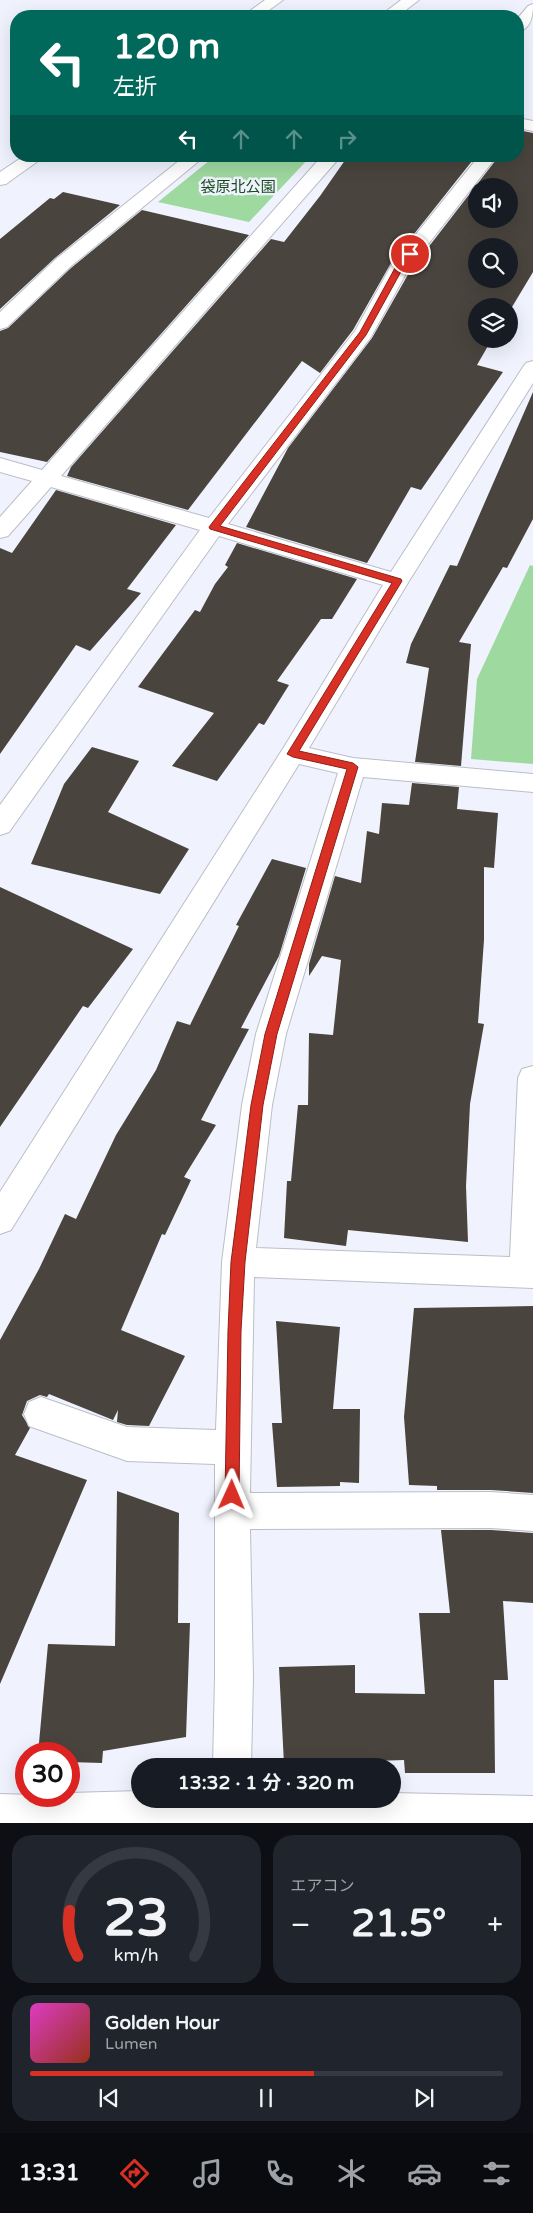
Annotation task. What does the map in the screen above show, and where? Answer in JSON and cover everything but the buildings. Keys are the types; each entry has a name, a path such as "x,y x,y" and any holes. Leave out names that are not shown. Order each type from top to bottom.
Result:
{"street":[{"path":"260,10 275,0"},
{"path":"397,10 411,0"},
{"path":"524,20 533,9"},
{"path":"0,180 27,162"},
{"path":"0,323 63,263 189,162"},
{"path":"0,531 327,162"},
{"path":"0,825 214,527 364,333 399,268 483,162"},
{"path":"0,1220 293,754 398,581 530,379"},
{"path":"0,465 398,581"},
{"path":"293,754 353,767 533,783"},
{"path":"232,1758 234,1677 232,1511 238,1262 257,1105 271,1034 353,767"},
{"path":"238,1262 530,1272 533,1078"},
{"path":"41,1414 127,1444 233,1448"},
{"path":"232,1511 491,1510 533,1513"},
{"path":"0,1814 154,1817 208,1808"},
{"path":"269,1808 363,1818 533,1816"}],"green space":[{"name":"袋原北公園","path":"208,162 305,162 249,222 158,202"},
{"path":"530,565 533,566 533,764 471,759 477,679"}],"route":[{"path":"232,1495 234,1331 238,1262 257,1105 271,1034 326,849 353,767 293,754 398,581 214,527 364,333 399,268 410,254"}]}
